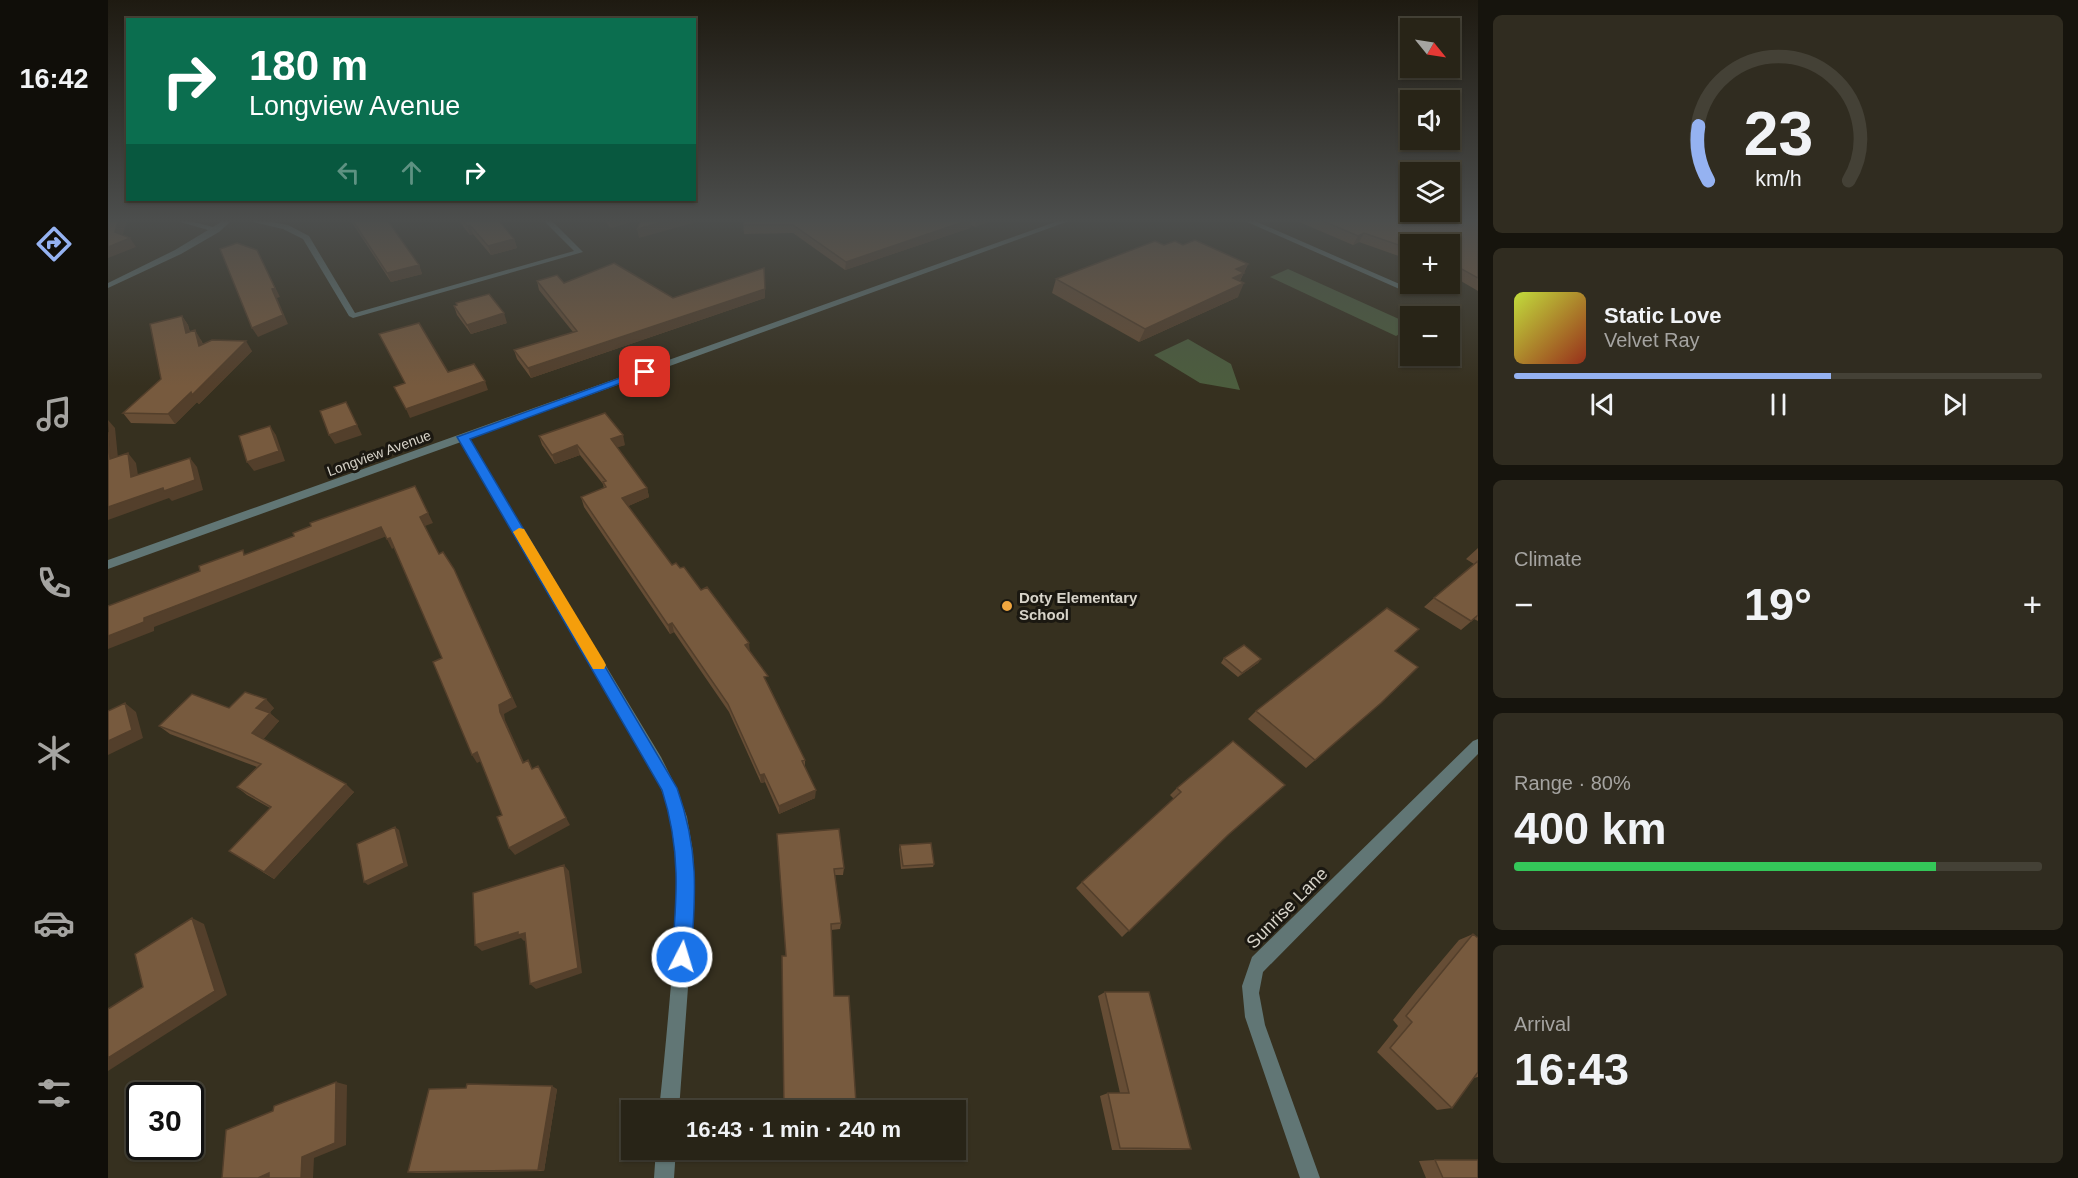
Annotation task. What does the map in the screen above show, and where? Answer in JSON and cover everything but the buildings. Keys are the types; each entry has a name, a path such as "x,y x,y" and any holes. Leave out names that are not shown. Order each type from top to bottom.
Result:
{"street":[{"path":"108,286 130,276"},
{"path":"328,276 352,316 495,276"},
{"name":"Longview Avenue","path":"108,565 913,276"},
{"path":"1377,276 1400,286"},
{"path":"463,437 656,762 669,788 679,817 686,852 687,892 670,1100"},
{"name":"Sunrise Lane","path":"1310,1178 1256,1025 1251,1006 1251,976 1258,963 1478,745"},
{"path":"664,1178 665,1160"}],"green space":[{"path":"1303,276 1400,319 1400,334 1396,336 1270,277"},
{"path":"1188,339 1231,364 1240,390 1200,383 1154,355"}],"slow traffic":[{"path":"519,532 599,665"}],"place":[{"name":"Doty Elementary School","path":"1007,606"}],"route":[{"path":"645,372 463,437 656,762 669,788 679,817 686,852 687,892 682,957"}]}
